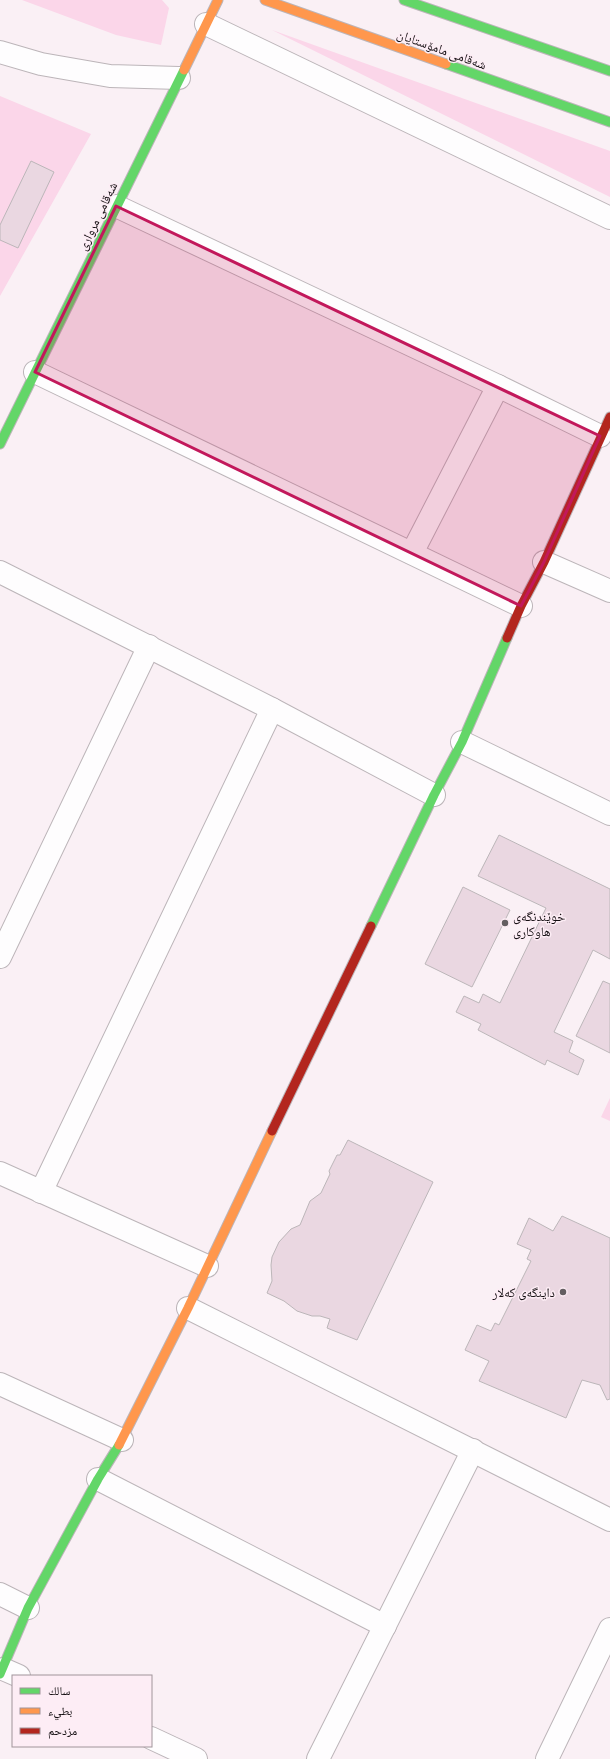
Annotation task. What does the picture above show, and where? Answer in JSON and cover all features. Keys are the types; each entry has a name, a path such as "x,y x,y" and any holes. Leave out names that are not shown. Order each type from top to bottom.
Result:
{"street":[{"name":"شەقامی مرواری","path":"0,444 218,0"},
{"name":"شەقامی مامۆستایان","path":"265,0 610,122"},
{"path":"404,0 610,71"},
{"path":"206,24 610,218"},
{"path":"0,52 41,64 110,76 179,78"},
{"path":"116,206 498,386 600,436"},
{"path":"35,372 521,606"},
{"path":"412,553 498,386"},
{"path":"7,1673 28,1608 98,1479 122,1440 188,1308 434,795 462,742 521,606 544,562 600,436 610,417"},
{"path":"544,562 610,591"},
{"path":"0,572 272,709 434,795"},
{"path":"0,957 149,646"},
{"path":"41,1192 272,709"},
{"path":"462,742 610,814"},
{"path":"0,1173 207,1266"},
{"path":"188,1308 610,1520"},
{"path":"0,1384 122,1440"},
{"path":"318,1759 473,1450"},
{"path":"98,1479 386,1626"},
{"path":"0,1594 28,1608"},
{"path":"547,1759 610,1628"},
{"path":"152,1738 196,1759"}],"highlighted area":[{"path":"116,206 600,436 544,562 521,606 35,372"}],"shaded area":[{"path":"22,0 162,0 169,8 161,45 116,35"},
{"path":"272,30 610,151 610,197"},
{"path":"0,96 91,134 0,296"},
{"path":"610,1098 610,1121 601,1117"}],"building":[{"path":"31,161 54,172 18,248 0,240 0,225"},
{"path":"499,835 610,889 610,959 593,950 554,1032 573,1041 569,1052 584,1060 578,1075 547,1060 545,1065 478,1030 481,1024 456,1012 464,996 479,1003 483,994 500,1003 546,908 478,876"},
{"path":"463,887 510,910 472,987 425,964"},
{"path":"603,981 610,984 610,1053 576,1036"},
{"path":"348,1140 433,1182 357,1340 327,1328 330,1319 320,1316 312,1316 297,1311 284,1301 267,1293 272,1281 272,1257 279,1242 291,1229 300,1225 310,1201 321,1193 337,1155 340,1155"},
{"name":"داینگەی کەلار","path":"562,1216 610,1238 610,1399 607,1400 600,1385 582,1380 566,1418 479,1381 489,1361 465,1350 477,1325 491,1331 495,1323 499,1325 531,1261 527,1259 531,1250 517,1244 529,1218 553,1231"}],"traffic: fast":[{"path":"404,0 610,71"},
{"path":"446,64 610,122"},
{"path":"0,444 184,70"},
{"path":"371,926 434,795 462,742 507,638"},
{"path":"0,1674 28,1608 98,1479 119,1445"}],"traffic: slow":[{"path":"184,70 218,0"},
{"path":"265,0 446,64"},
{"path":"119,1445 188,1308 272,1131"}],"traffic: jam":[{"path":"507,638 521,606 544,562 610,417"},
{"path":"272,1131 371,926"}],"place":[{"name":"خوێندنگەی هاوکاری","path":"505,923"},
{"name":"داینگەی کەلار","path":"563,1292"}]}
